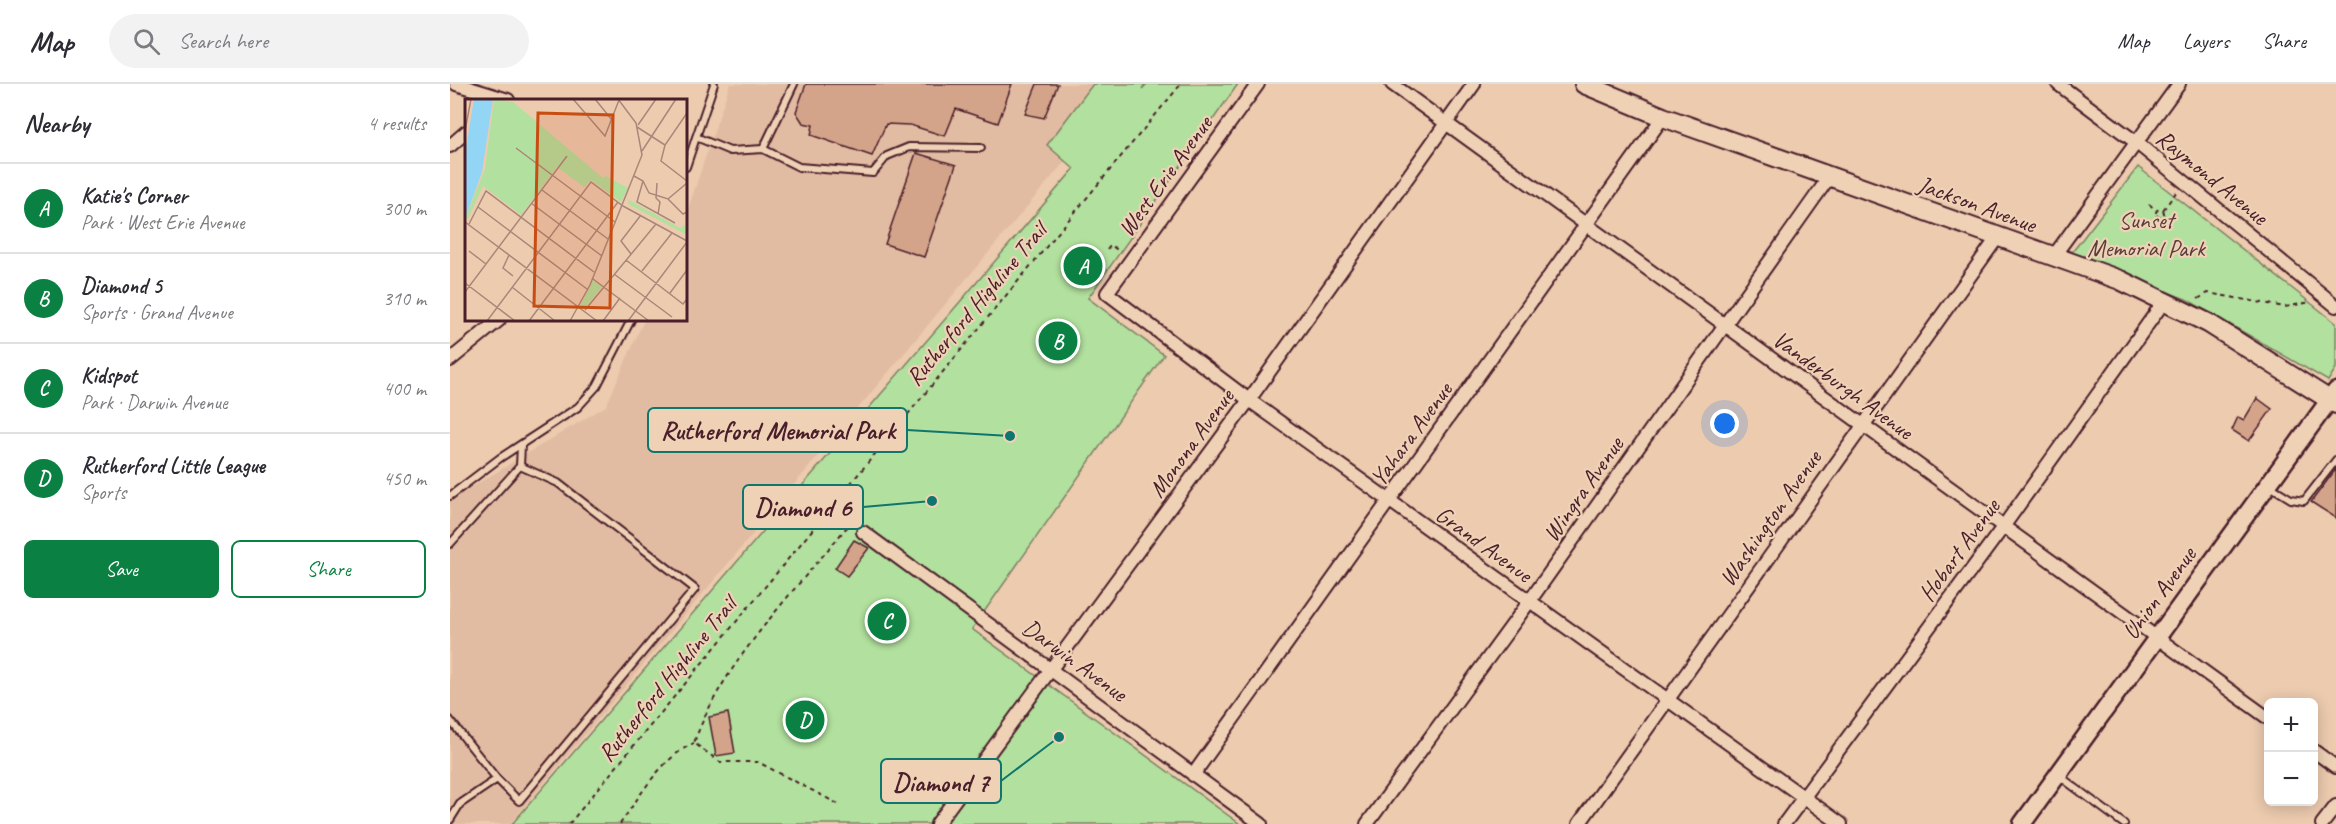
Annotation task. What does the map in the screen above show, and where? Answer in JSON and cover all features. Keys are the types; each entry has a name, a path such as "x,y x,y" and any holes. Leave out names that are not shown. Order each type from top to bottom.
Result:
{"main road":[{"name":"Jackson Avenue","path":"1584,84 1663,117 2120,280 2191,314 2334,399"},
{"name":"Union Avenue","path":"2022,824 2267,484 2334,399"}],"street":[{"path":"456,84 503,99"},
{"name":"West Erie Avenue","path":"1107,293 1258,84"},
{"name":"Vanderburgh Avenue","path":"1392,84 2264,715"},
{"name":"Monona Avenue","path":"937,824 1249,400 1474,84"},
{"name":"Raymond Avenue","path":"2058,84 2137,143 2336,306"},
{"path":"2053,257 2179,84"},
{"name":"Yahara Avenue","path":"1193,775 1663,117"},
{"path":"450,146 465,133"},
{"name":"Wingra Avenue","path":"1367,824 1529,602 1830,176"},
{"name":"Washington Avenue","path":"1579,824 1861,425 1997,238"},
{"name":"Grand Avenue","path":"1107,293 1249,400 1667,702 1841,824"},
{"name":"Hobart Avenue","path":"1784,824 2003,527 2165,300"},
{"path":"450,360 498,321"},
{"name":"Darwin Avenue","path":"863,532 1261,824"},
{"path":"2314,752 2336,767"},
{"path":"2322,824 2336,806"}],"lane":[{"path":"687,164 714,84"},
{"path":"763,149 794,84"},
{"path":"696,136 730,151 763,149 800,167 873,173 887,156 909,147 981,148"},
{"path":"450,496 578,407 597,386 630,321"},
{"path":"450,544 520,466 521,445"},
{"path":"2267,484 2291,499 2304,501 2336,460"},
{"path":"450,720 497,779 519,801 695,589 558,483 520,466"},
{"path":"2058,774 2124,824"},
{"path":"450,820 460,804 497,779"}],"path":[{"name":"Rutherford Highline Trail","path":"569,824 1181,84"},
{"path":"2149,204 2157,211 2157,216 2162,217 2163,210 2184,182"},
{"path":"2157,211 2163,210"},
{"path":"1107,250 1111,245 1129,260"},
{"path":"2191,314 2198,298 2208,293 2285,308 2325,297"},
{"path":"620,824 650,782 681,749 694,743 702,719 727,674 846,528 856,527 863,532"},
{"path":"694,743 720,762 758,762 838,804"}],"shaded area":[{"path":"730,84 1093,84 1047,145 1066,160 510,824 450,824 450,500 606,406 644,321 687,321 687,212"}],"green space":[{"path":"1093,84 1145,84 1142,89 1147,84 1238,84 1088,298 1164,355 972,629 1240,824 512,824 1074,169 1047,145"},
{"name":"Sunset Memorial Park","path":"2138,167 2336,323 2336,368 2328,381 2186,299 2070,255"}],"building":[{"path":"806,84 1012,84 998,123 956,109 945,136 910,125 886,124 872,156 811,135 813,125 803,123 796,112"},
{"path":"1037,84 1058,84 1044,118 1025,114"},
{"path":"916,153 956,165 924,257 885,244"},
{"path":"2257,398 2272,409 2249,441 2232,430 2238,417 2244,420"},
{"path":"2336,469 2336,518 2311,502"},
{"path":"854,540 869,548 847,576 835,568"},
{"path":"728,713 735,753 716,756 709,717"}],"place":[{"name":"Katie's Corner","path":"1083,266"},
{"name":"Diamond 5","path":"1058,341"},
{"name":"Rutherford Memorial Park","path":"1010,436"},
{"name":"Diamond 6","path":"932,501"},
{"name":"Kidspot","path":"887,621"},
{"name":"Rutherford Little League","path":"805,720"},
{"name":"Diamond 7","path":"1059,737"}]}
